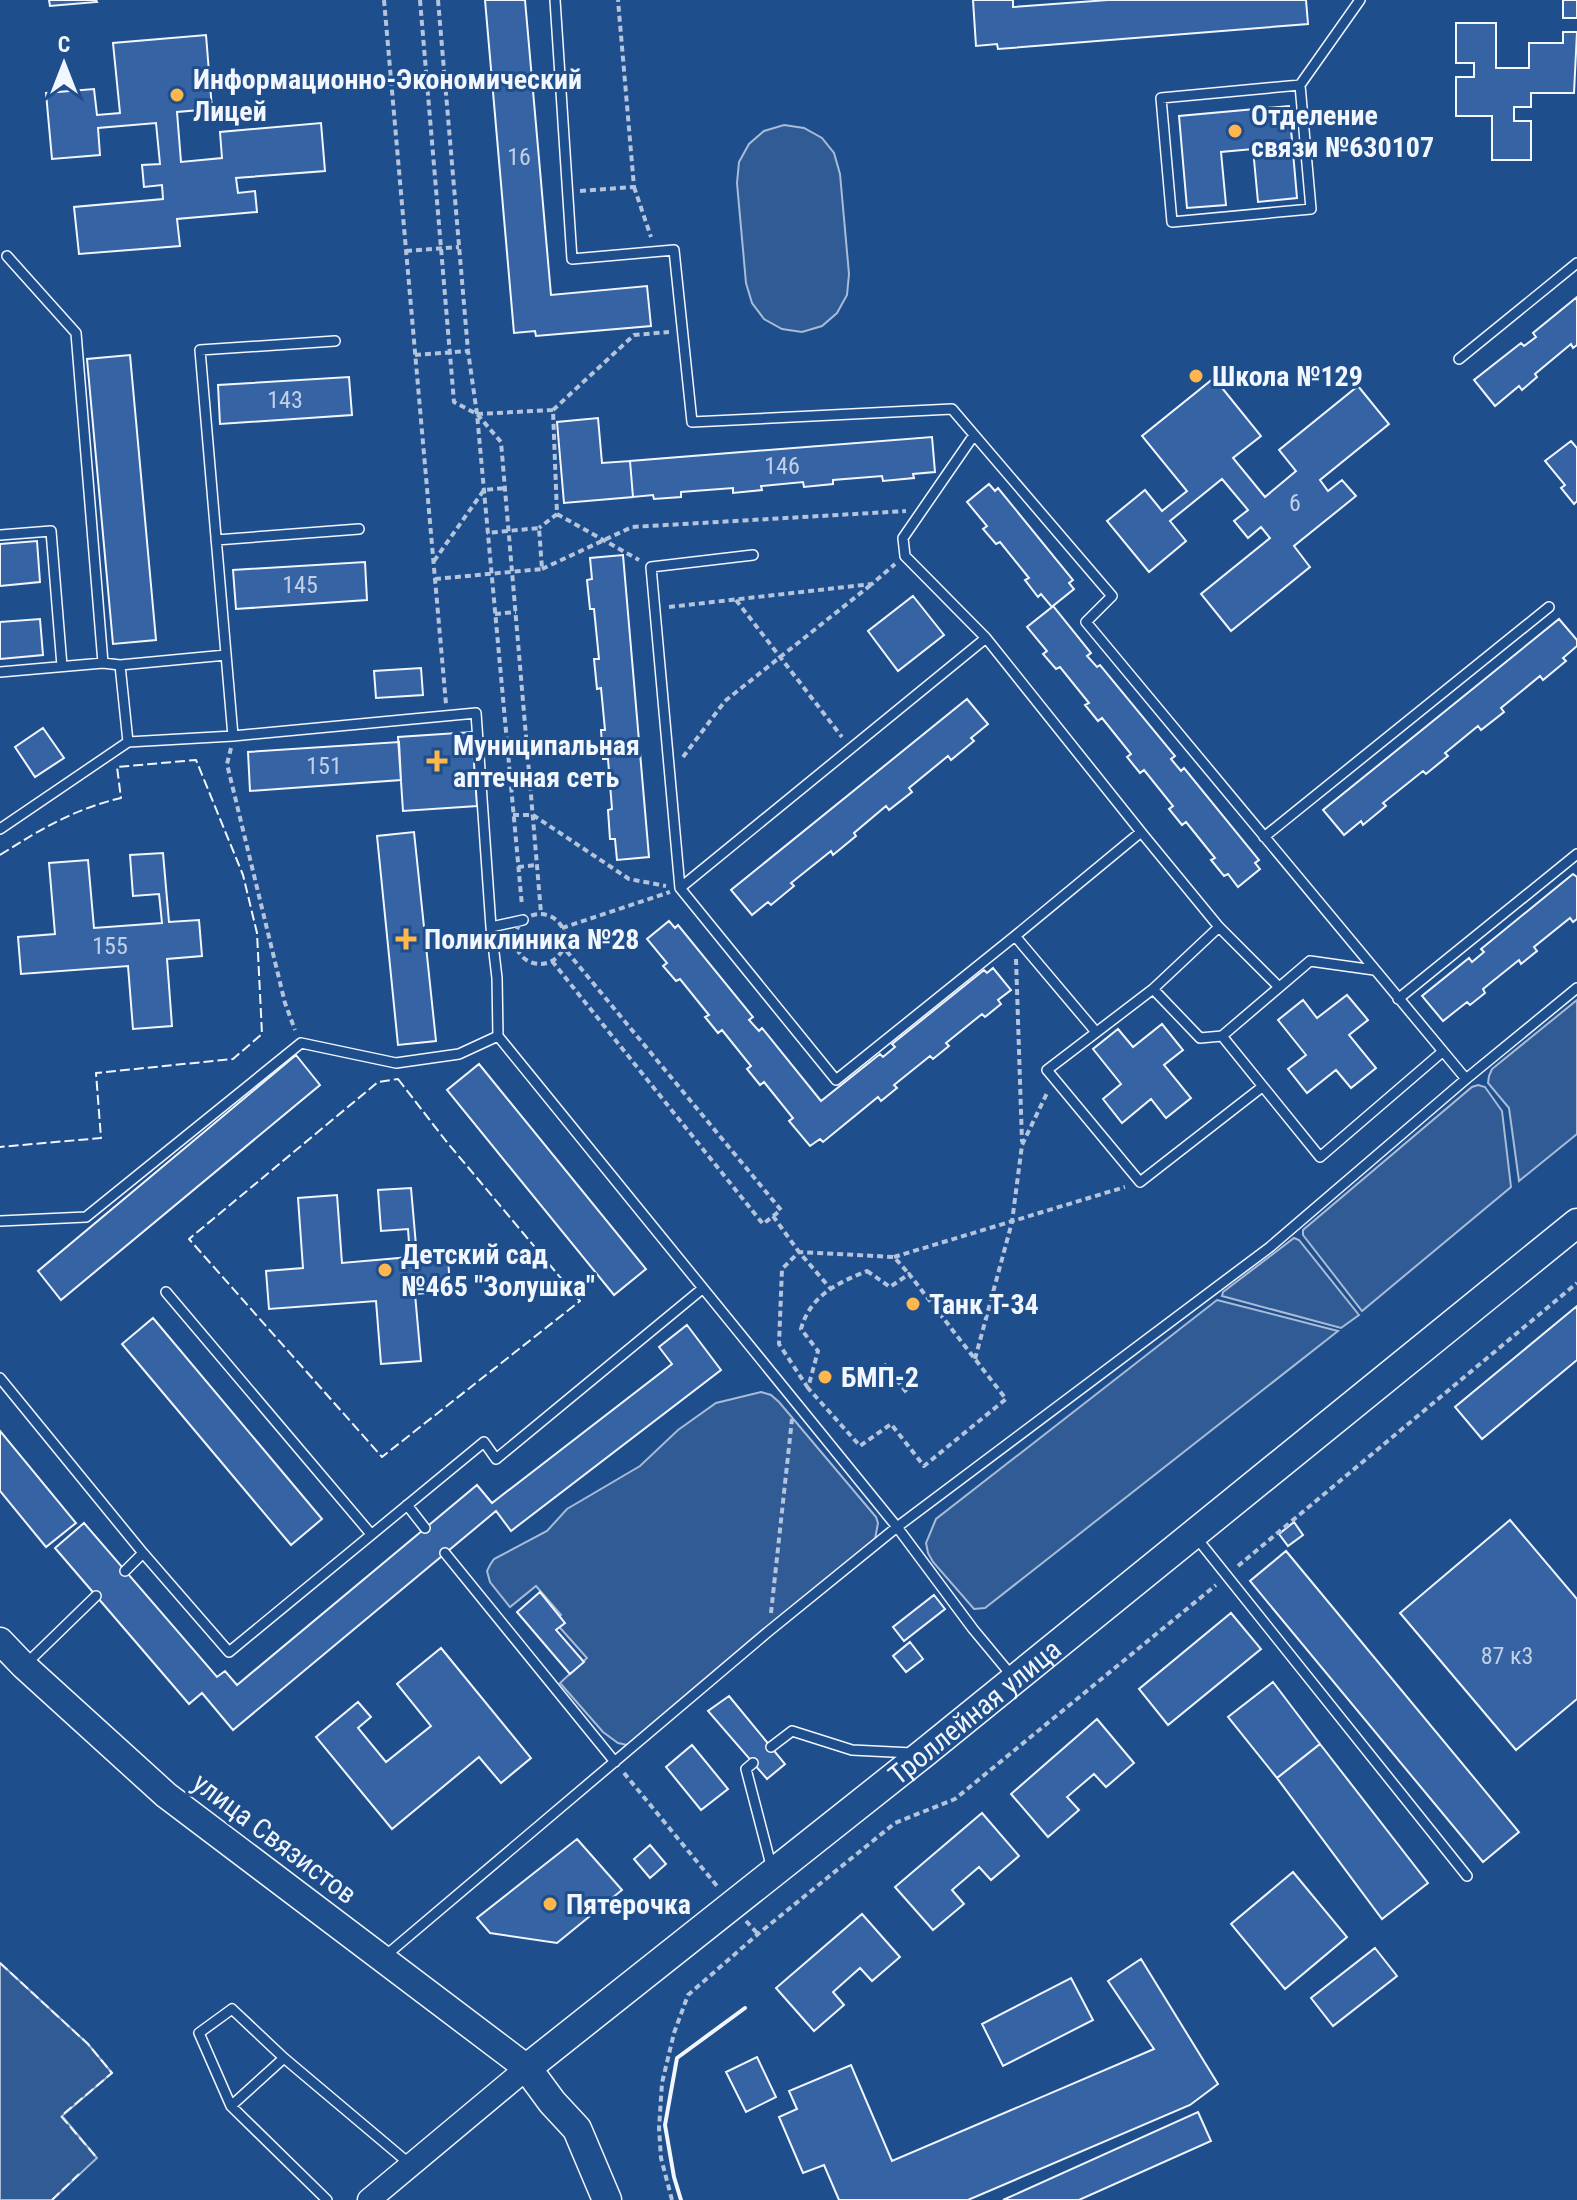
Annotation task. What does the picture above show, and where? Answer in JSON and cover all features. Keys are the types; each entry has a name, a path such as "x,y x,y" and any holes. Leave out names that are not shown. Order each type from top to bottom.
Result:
{"main road":[{"name":"Троллейная улица","path":"527,2068 924,1753 1577,1223"},
{"name":"улица Связистов","path":"0,1641 166,1795 527,2068"},
{"path":"527,2068 577,2129 607,2200"}],"street":[{"name":"Троллейная улица","path":"369,2200 527,2068"}],"lane":[{"path":"555,0 572,259 674,250 692,422 952,409 1112,596 1086,622 1441,1053 1466,1079"},
{"path":"1300,85 1161,98 1172,222 1311,209 1300,85 1356,1"},
{"path":"7,256 76,333 103,663"},
{"path":"1459,359 1577,263"},
{"path":"233,736 200,350 335,341"},
{"path":"974,435 903,538 905,556 986,638 1219,927 1278,986"},
{"path":"216,540 359,529"},
{"path":"0,535 51,531 62,666"},
{"path":"753,555 651,567 680,888 836,1080 1141,832"},
{"path":"1264,837 1549,607"},
{"path":"680,888 986,638"},
{"path":"0,672 226,655"},
{"path":"120,665 128,742"},
{"path":"0,829 128,742 233,736 476,713 497,978 498,1036 897,1527 973,1629 1015,1678"},
{"path":"1398,999 1577,854"},
{"path":"491,927 523,920"},
{"path":"1219,927 1153,989 1047,1070 1140,1182 1262,1087"},
{"path":"1015,936 1096,1032"},
{"path":"1153,989 1200,1038 1222,1036 1310,961 1374,970"},
{"path":"381,1960 897,1527 1270,1247 1577,988"},
{"path":"0,1221 86,1217 301,1043 396,1063 459,1054 498,1036"},
{"path":"1222,1036 1320,1157 1441,1053"},
{"path":"0,1378 143,1553 229,1652 484,1442 496,1459 702,1289"},
{"path":"166,1292 371,1534"},
{"path":"407,1505 425,1528"},
{"path":"1193,1534 1467,1876"},
{"path":"125,1571 143,1553"},
{"path":"445,1553 615,1762"},
{"path":"24,1666 96,1596"},
{"path":"771,1747 792,1731 852,1750 924,1753"},
{"path":"753,1763 746,1769 773,1872"},
{"path":"327,2200 231,2106 199,2033 232,2009 284,2058 411,2165"},
{"path":"231,2106 284,2058"}],"path":[{"path":"384,0 447,714"},
{"path":"420,0 454,402 477,414 501,442 541,913"},
{"path":"438,0 468,351 477,414 523,920"},
{"path":"618,0 634,187 656,252"},
{"path":"568,193 634,187"},
{"path":"406,251 459,247"},
{"path":"477,414 553,410 634,335 683,331"},
{"path":"415,355 468,351"},
{"path":"553,410 557,514"},
{"path":"434,561 484,490 505,488"},
{"path":"435,579 542,569 632,527 922,510"},
{"path":"487,533 539,528 557,514"},
{"path":"557,514 651,567"},
{"path":"539,528 542,569"},
{"path":"669,775 725,701 905,556"},
{"path":"654,609 872,584"},
{"path":"736,600 851,748"},
{"path":"495,614 516,612"},
{"path":"233,736 227,764 285,1003 301,1043"},
{"path":"506,740 527,739"},
{"path":"513,815 533,815 629,879 680,888"},
{"path":"518,867 537,865"},
{"path":"562,928 680,888"},
{"path":"552,961 763,1224 781,1210 564,948 564,932 556,919 541,913 530,914 513,937 518,955 534,964 552,961 564,948"},
{"path":"975,1360 1012,1222 1022,1145 1015,936"},
{"path":"1022,1145 1054,1078"},
{"path":"894,1257 1140,1182"},
{"path":"773,1216 830,1288"},
{"path":"867,1271 890,1287 909,1274 1006,1399 924,1466 891,1424 860,1446 808,1388 818,1351 801,1329 806,1313 830,1288 867,1271"},
{"path":"672,2200 661,2158 662,2083 674,2033 688,1995 895,1823 955,1799 1577,1283"},
{"path":"884,1364 907,1393"},
{"path":"615,1762 758,1934"}],"shaded area":[{"path":"784,125 804,128 822,138 834,153 840,174 849,274 847,295 837,313 822,326 802,332 782,329 764,319 752,303 746,283 737,183 739,162 749,144 764,131"},
{"path":"1577,1000 1577,1134 1519,1181 1509,1108 1488,1083 1489,1076 1492,1069"},
{"path":"1478,1085 1485,1087 1502,1111 1511,1187 1362,1311 1303,1235 1303,1230"},
{"path":"1294,1238 1299,1240 1359,1315 1341,1328 1222,1296 1223,1292"},
{"path":"1217,1300 1338,1331 985,1608 974,1609 928,1553 926,1543 936,1519"},
{"path":"761,1392 779,1402 876,1517 875,1539 639,1737 627,1745 618,1743 603,1732 560,1683 587,1658 554,1621 561,1615 536,1586 510,1607 490,1582 487,1571 494,1559 547,1531 567,1509 640,1466 678,1430 716,1403"},
{"path":"0,1963 88,2044 112,2073 62,2116 97,2158 52,2200 0,2200"}],"building":[{"path":"49,0 96,0 97,2 50,6"},
{"path":"485,0 525,0 551,295 647,286 651,326 536,336 535,331 514,333"},
{"path":"973,0 1013,0 1013,7 1108,0 1306,0 1308,24 998,49 997,44 976,46"},
{"path":"1563,0 1577,0 1577,18 1563,18"},
{"path":"1456,23 1496,23 1496,68 1529,68 1529,43 1563,43 1563,32 1577,32 1574,93 1531,93 1531,107 1514,107 1514,121 1531,121 1531,160 1492,160 1492,116 1456,116 1456,77 1474,77 1474,63 1456,63"},
{"path":"206,35 212,109 177,112 181,162 222,158 220,132 321,123 325,171 236,178 238,193 255,191 257,212 177,219 180,246 79,254 74,207 163,199 162,185 144,187 142,165 160,164 156,123 98,128 100,155 52,159 46,93 94,89 97,115 120,113 113,43"},
{"path":"1289,106 1297,198 1258,202 1253,149 1221,152 1226,205 1187,208 1179,116"},
{"path":"1577,297 1577,345 1573,348 1571,344 1535,374 1537,377 1522,390 1519,386 1495,406 1474,380 1521,343 1524,346 1536,337 1533,333"},
{"path":"130,355 156,640 113,644 87,359"},
{"path":"349,377 352,415 220,424 218,385"},
{"path":"1214,378 1261,436 1233,458 1265,497 1296,471 1279,450 1358,386 1389,424 1320,480 1328,491 1342,480 1356,496 1294,546 1310,567 1231,631 1201,594 1270,538 1261,527 1248,538 1234,521 1248,510 1222,479 1170,521 1186,541 1149,572 1107,521 1145,490 1162,511 1187,491 1142,436"},
{"path":"598,418 602,463 630,461 633,497 564,503 557,422"},
{"path":"932,437 935,472 913,474 914,478 883,481 882,476 833,480 833,484 804,487 803,482 761,486 762,490 733,493 733,488 681,492 681,497 633,497 630,461"},
{"path":"1571,441 1577,448 1577,501 1574,504 1561,488 1565,485 1545,461"},
{"path":"989,484 995,491 998,488 1073,580 1069,583 1074,589 1053,606 1091,653 1087,656 1097,667 1100,665 1175,756 1171,759 1181,771 1184,768 1259,860 1255,863 1260,869 1238,887 1211,860 1215,858 1186,822 1182,825 1169,809 1173,806 1144,770 1140,773 1127,757 1131,754 1102,718 1098,721 1085,705 1089,703 1060,667 1056,669 1043,654 1047,651 1027,627 1052,607 1041,594 1038,597 1025,580 1029,578 1000,542 996,544 983,529 987,526 967,502"},
{"path":"37,541 40,582 0,586 0,544"},
{"path":"623,555 649,857 617,860 615,839 610,839 608,810 612,809 608,759 603,759 601,730 605,730 601,688 597,689 594,659 599,659 594,609 590,609 587,580 592,579 590,558"},
{"path":"365,562 367,600 236,609 233,570"},
{"path":"913,596 944,635 898,671 868,631"},
{"path":"40,619 43,655 0,659 0,622"},
{"path":"1559,619 1577,640 1577,646 1563,658 1566,661 1543,680 1540,676 1501,708 1504,712 1481,730 1478,726 1445,753 1448,756 1426,774 1423,771 1383,803 1386,806 1363,825 1361,821 1344,835 1323,810"},
{"path":"421,668 423,695 376,698 374,671"},
{"path":"967,699 988,724 971,738 974,741 951,760 948,756 909,788 912,792 889,810 886,806 833,855 831,851 791,883 794,886 771,905 768,902 752,915 731,890"},
{"path":"43,728 64,758 35,777 15,747"},
{"name":"Муниципальная аптечная сеть","path":"472,732 477,806 403,811 398,737"},
{"path":"399,742 401,780 250,791 248,752"},
{"name":"Поликлиника №28","path":"414,832 436,1041 398,1045 377,836"},
{"path":"163,853 169,922 199,920 202,956 167,959 172,1026 133,1029 128,966 21,974 18,937 55,934 49,863 88,860 94,928 162,923 159,894 133,896 130,855"},
{"path":"1573,874 1577,877 1577,919 1573,922 1570,918 1534,947 1537,951 1521,964 1519,960 1483,989 1485,993 1470,1005 1467,1002 1443,1021 1422,996 1469,958 1472,962 1484,952 1481,949"},
{"path":"669,921 675,928 678,925 753,1017 749,1020 759,1031 762,1028 821,1101 880,1054 883,1057 895,1047 892,1044 984,970 987,973 993,968 1011,990 998,1000 1001,1004 985,1017 982,1014 946,1043 949,1046 933,1059 930,1056 894,1085 897,1088 881,1101 878,1097 823,1142 820,1139 810,1146 789,1121 793,1118 764,1082 760,1085 747,1069 751,1066 722,1030 718,1033 705,1017 709,1015 680,979 676,981 663,966 667,963 647,939"},
{"path":"1347,995 1368,1020 1349,1035 1376,1068 1351,1088 1336,1070 1307,1093 1288,1069 1306,1055 1278,1020 1303,1000 1317,1018"},
{"path":"1162,1024 1183,1050 1164,1065 1191,1098 1166,1118 1151,1099 1122,1123 1103,1099 1121,1084 1093,1049 1118,1029 1133,1047"},
{"path":"296,1055 320,1085 61,1300 38,1271"},
{"path":"479,1064 646,1269 614,1295 447,1090"},
{"path":"411,1188 417,1257 448,1255 450,1291 415,1294 421,1361 381,1364 376,1301 269,1309 266,1271 303,1268 298,1198 337,1195 342,1263 410,1257 408,1229 381,1231 378,1190"},
{"path":"1577,1306 1577,1360 1482,1439 1455,1407"},
{"path":"153,1318 322,1519 291,1545 122,1344"},
{"path":"687,1325 721,1370 511,1531 496,1511 233,1730 202,1693 189,1704 55,1548 84,1523 217,1677 225,1671 237,1685 477,1485 492,1503 672,1364 659,1347"},
{"path":"0,1431 76,1523 46,1547 0,1491"},
{"path":"1510,1520 1577,1599 1577,1699 1516,1750 1400,1613"},
{"path":"1294,1522 1303,1535 1288,1546 1279,1534"},
{"path":"1286,1551 1519,1832 1483,1862 1250,1581"},
{"path":"540,1592 565,1623 556,1630 584,1662 570,1674 517,1612"},
{"path":"934,1595 945,1609 904,1641 893,1627"},
{"path":"1231,1613 1261,1649 1168,1725 1139,1689"},
{"path":"910,1642 923,1659 906,1672 893,1656"},
{"path":"441,1648 531,1758 501,1783 479,1757 392,1829 316,1737 358,1702 371,1717 358,1728 386,1762 431,1726 397,1684"},
{"path":"1273,1682 1320,1744 1277,1778 1228,1717"},
{"path":"729,1696 785,1764 767,1779 708,1711"},
{"path":"1097,1719 1134,1763 1106,1787 1094,1774 1067,1797 1079,1810 1048,1837 1011,1794"},
{"path":"1320,1744 1428,1883 1382,1919 1277,1778"},
{"path":"692,1745 728,1789 701,1810 666,1767"},
{"path":"982,1813 1019,1856 991,1880 979,1867 952,1890 964,1904 933,1930 895,1887"},
{"name":"Пятерочка","path":"577,1839 622,1890 557,1943 490,1933 477,1918"},
{"path":"650,1845 666,1864 650,1878 634,1859"},
{"path":"1293,1872 1347,1937 1285,1989 1231,1924"},
{"path":"862,1914 900,1957 872,1981 860,1968 833,1992 844,2005 814,2031 776,1988"},
{"path":"1375,1948 1397,1976 1333,2026 1311,1998"},
{"path":"1141,1959 1218,2084 1190,2105 968,2200 839,2200 824,2165 803,2173 779,2117 797,2109 789,2091 851,2065 892,2161 1154,2049 1108,1981"},
{"path":"1071,1978 1093,2020 1003,2066 982,2024"},
{"path":"757,2057 776,2097 746,2112 726,2072"},
{"path":"1198,2112 1211,2141 1079,2200 1003,2200"}],"fence":[{"path":"0,855 58,821 121,798 117,767 196,760 243,875 257,933 262,1034 233,1059 96,1073 101,1138 0,1147"},
{"path":"398,1079 580,1301 382,1457 189,1239 378,1082 398,1079"},
{"path":"0,1963 88,2044 112,2073 61,2116 97,2158"},
{"path":"52,2200 79,2174"}],"wall":[{"path":"681,2200 665,2125 677,2058 745,2008"}],"place":[{"name":"Информационно-Экономический Лицей","path":"177,95"},
{"name":"Отделение связи №630107","path":"1235,131"},
{"name":"Школа №129","path":"1196,376"},
{"name":"Муниципальная аптечная сеть","path":"437,761"},
{"name":"Поликлиника №28","path":"406,939"},
{"name":"Детский сад №465 \"Золушка\"","path":"385,1270"},
{"name":"Танк Т-34","path":"913,1304"},
{"name":"БМП-2","path":"825,1377"},
{"name":"Пятерочка","path":"550,1904"}]}
